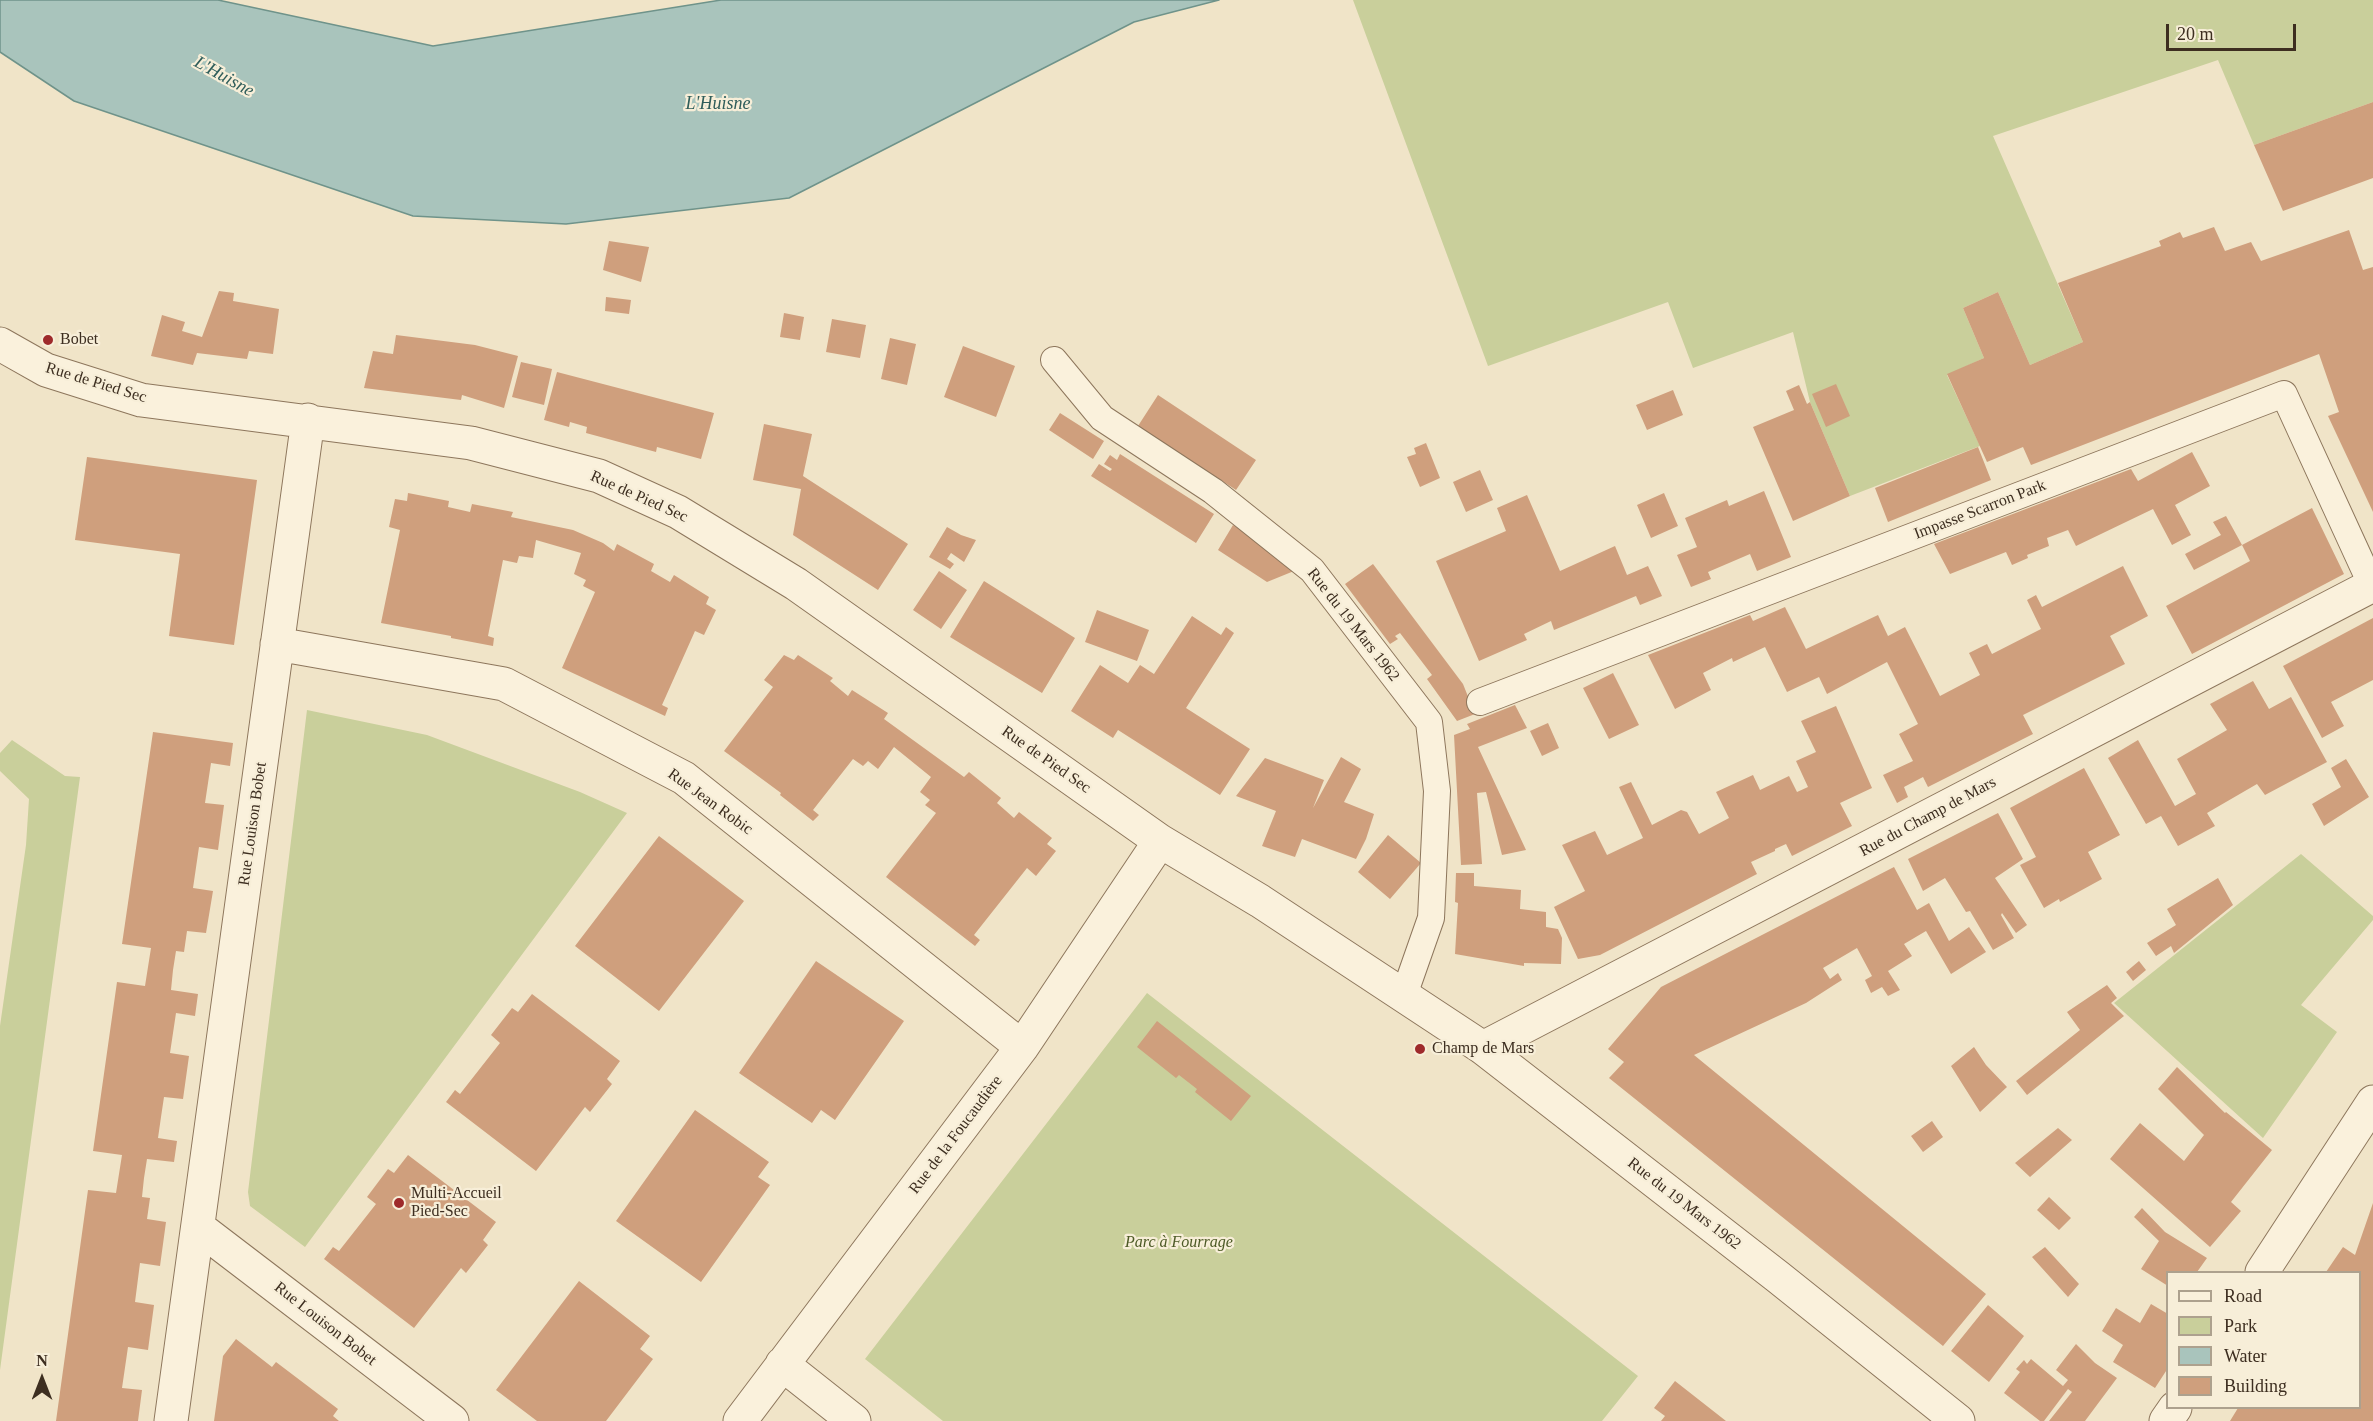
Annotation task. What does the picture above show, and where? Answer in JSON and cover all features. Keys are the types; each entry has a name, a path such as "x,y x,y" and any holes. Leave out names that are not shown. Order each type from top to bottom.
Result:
{"street":[{"name":"Rue de Pied Sec","path":"0,344 46,370 141,400 471,443 599,476 678,512 796,584 1160,841"},
{"name":"Rue Louison Bobet","path":"171,1421 308,420"},
{"name":"Rue du Champ de Mars","path":"1483,1048 2372,586"},
{"name":"Rue Jean Robic","path":"277,644 504,684 684,778 1022,1047"},
{"name":"Rue du 19 Mars 1962","path":"1160,841 1260,901 1483,1048 1769,1270 1958,1421"},
{"name":"Rue de la Foucaudière","path":"740,1421 1022,1047 1160,841"},
{"path":"2263,1271 2373,1102"},
{"name":"Rue Louison Bobet","path":"198,1227 452,1421"},
{"path":"782,1365 854,1421"}],"lane":[{"name":"Rue du 19 Mars 1962","path":"1054,360 1102,418 1213,491 1312,570 1429,722 1437,791 1431,918 1404,995"},
{"name":"Impasse Scarron Park","path":"1480,702 2284,394 2372,586"}],"green space":[{"path":"1353,0 2373,0 2373,102 2254,145 2218,60 1993,136 2083,342 2030,365 1998,292 1963,308 1984,358 1947,375 1980,446 1850,496 1810,402 1793,332 1693,368 1668,302 1488,366"},
{"path":"307,710 427,735 580,792 627,813 305,1247 250,1206 248,1192"},
{"path":"12,740 65,776 80,777 0,1370 0,1026 26,845 29,799 0,771 0,753"},
{"path":"2301,854 2373,916 2373,920 2301,1005 2337,1032 2263,1138 2114,1003"},
{"name":"Parc à Fourrage","path":"1147,993 1638,1376 1602,1421 943,1421 865,1359"}],"water":[{"name":"L'Huisne","path":"0,0 218,0 433,46 721,0 1219,0 1134,22 789,198 566,224 413,216 74,101 0,52"}],"building":[{"path":"2373,102 2373,178 2283,211 2254,145"},
{"path":"2214,227 2225,251 2251,242 2261,261 2349,230 2363,270 2373,267 2373,512 2328,416 2339,412 2319,354 2031,465 2023,447 1987,462 1947,374 1984,358 1963,308 1998,292 2030,365 2083,342 2058,283 2161,246 2159,241 2180,232 2183,238"},
{"path":"609,241 649,247 641,282 603,270"},
{"path":"219,291 234,293 233,301 279,309 273,354 249,351 247,359 197,353 193,365 151,356 162,315 185,322 182,331 202,337"},
{"path":"606,297 631,300 629,314 605,311"},
{"path":"784,313 804,317 800,340 780,337"},
{"path":"832,319 866,325 860,358 826,352"},
{"path":"396,335 475,345 518,356 504,408 462,395 461,400 364,388 373,351 393,354"},
{"path":"890,338 916,344 907,385 881,379"},
{"path":"963,346 1015,366 996,417 944,397"},
{"path":"521,362 552,369 544,405 512,397"},
{"path":"557,372 714,413 701,459 657,447 656,452 586,433 587,427 570,422 569,427 544,420"},
{"path":"1836,384 1850,416 1826,427 1812,394"},
{"path":"1799,385 1807,404 1810,402 1850,496 1793,521 1753,427 1794,410 1786,391"},
{"path":"1673,390 1683,415 1647,430 1636,405"},
{"path":"1158,395 1256,460 1236,490 1138,426"},
{"path":"1060,413 1104,441 1093,459 1049,430"},
{"path":"764,424 812,434 803,476 908,544 878,590 793,535 801,489 753,480"},
{"path":"1426,443 1440,478 1420,487 1407,457 1416,454 1414,448"},
{"path":"1978,447 1991,480 1888,522 1875,488"},
{"path":"2192,452 2210,486 2175,505 2191,535 2172,545 2153,509 2076,546 2068,530 2047,538 2049,546 2027,555 2028,558 2012,565 2006,552 1950,574 1934,544 2131,469 2138,481"},
{"path":"1120,454 1214,514 1196,543 1091,476 1099,464 1110,471 1112,469 1104,464 1110,455 1117,460"},
{"path":"87,457 257,480 234,645 169,636 180,554 75,540"},
{"path":"1480,470 1493,500 1466,512 1453,482"},
{"path":"1764,491 1791,557 1757,571 1750,554 1708,572 1711,579 1691,587 1677,555 1697,547 1685,518 1727,500 1729,506"},
{"path":"408,493 449,501 448,507 470,512 472,504 513,512 511,517 573,530 603,543 614,551 617,544 654,564 651,571 670,582 674,575 709,597 706,604 716,610 704,635 695,631 662,705 668,708 665,716 562,668 595,592 583,586 586,580 574,574 581,553 536,540 533,558 519,556 517,563 503,560 488,636 494,638 493,646 381,623 400,530 389,527 395,499 407,501"},
{"path":"1664,493 1678,526 1651,538 1637,505"},
{"path":"1527,495 1560,571 1615,546 1627,575 1648,566 1662,596 1640,605 1636,596 1554,630 1551,621 1524,634 1527,640 1479,661 1436,561 1506,531 1497,508"},
{"path":"2312,508 2344,574 2192,654 2166,606 2250,561 2242,545"},
{"path":"2226,516 2242,545 2194,570 2185,554 2221,535 2213,522"},
{"path":"1233,525 1271,549 1294,571 1267,582 1218,550"},
{"path":"947,527 976,540 964,562 951,553 947,559 954,564 950,569 929,557"},
{"path":"1373,564 1463,684 1475,714 1457,721 1427,679 1432,675 1400,633 1395,636 1398,639 1390,644 1345,584"},
{"path":"2123,566 2148,616 2110,636 2125,664 2023,715 2033,734 1928,787 1923,777 1904,787 1908,797 1897,803 1883,775 1913,761 1899,734 1918,724 1887,662 1827,694 1819,677 1787,692 1765,647 1733,662 1732,658 1703,673 1711,690 1675,709 1648,655 1750,615 1753,621 1785,607 1806,649 1878,615 1888,636 1905,627 1940,696 1980,675 1969,653 1987,644 1992,654 2041,629 2027,600 2036,595 2042,607"},
{"path":"939,571 967,590 941,629 913,610"},
{"path":"984,581 1075,638 1042,693 950,637"},
{"path":"1097,610 1149,630 1137,661 1085,642"},
{"path":"1192,616 1221,635 1226,627 1234,633 1186,708 1250,749 1220,795 1118,730 1113,738 1071,711 1100,665 1128,683 1140,665 1154,674"},
{"path":"2373,618 2373,680 2331,702 2344,726 2322,738 2283,666"},
{"path":"784,655 794,660 798,655 833,678 830,681 848,696 852,690 888,713 884,719 964,777 969,772 1001,798 997,803 1014,818 1019,812 1052,838 1047,844 1056,851 1036,876 1027,868 974,935 980,940 975,946 886,877 936,813 925,805 930,800 920,792 931,777 894,747 878,769 868,761 863,766 853,759 813,810 819,815 813,821 780,795 781,793 724,751 773,687 764,680"},
{"path":"1613,673 1639,725 1609,739 1583,688"},
{"path":"2253,681 2269,709 2291,697 2327,762 2265,795 2257,784 2207,813 2215,826 2178,846 2161,816 2146,824 2108,758 2138,740 2175,806 2196,794 2177,759 2227,730 2210,704"},
{"path":"1515,705 1527,728 1478,747 1526,850 1502,855 1486,792 1477,793 1482,864 1461,865 1454,735 1470,729 1467,724"},
{"path":"1836,706 1872,788 1840,803 1852,826 1792,856 1786,844 1775,849 1751,862 1757,874 1600,955 1578,959 1554,907 1585,891 1562,845 1595,831 1607,855 1643,838 1619,787 1631,782 1652,825 1681,810 1687,812 1699,834 1729,818 1716,792 1753,775 1760,790 1789,776 1797,792 1808,787 1796,761 1816,752 1801,721"},
{"path":"1548,723 1559,748 1542,756 1530,731"},
{"path":"153,732 233,743 230,766 211,763 205,803 224,805 218,850 199,847 193,888 213,891 206,933 187,931 184,952 176,951 173,970 171,990 198,994 195,1016 176,1013 170,1053 189,1056 183,1099 164,1097 158,1138 177,1141 174,1162 147,1159 144,1178 142,1197 150,1198 147,1219 166,1222 160,1266 140,1263 135,1302 154,1305 148,1350 128,1347 122,1388 142,1390 138,1421 56,1421 88,1190 116,1193 122,1155 93,1151 117,982 145,986 151,948 122,944"},
{"path":"1341,757 1361,769 1344,802 1374,814 1366,839 1356,859 1302,839 1295,857 1262,846 1276,811 1236,796 1265,758 1324,780 1313,808"},
{"path":"2346,759 2369,797 2324,826 2312,804 2341,787 2331,768"},
{"path":"2084,768 2120,835 2088,852 2102,879 2044,908 2020,865 2036,857 2010,808"},
{"path":"1998,813 2023,859 1995,878 2027,925 2016,933 2002,913 2014,938 1993,950 1970,911 1966,912 1945,878 1923,891 1908,859"},
{"path":"1388,835 1421,863 1390,899 1358,872"},
{"path":"659,836 744,901 659,1011 575,946"},
{"path":"1894,867 1917,910 1929,903 1949,941 1969,927 1986,952 1951,974 1926,931 1904,944 1912,956 1888,971 1900,990 1888,996 1882,987 1871,993 1865,980 1872,976 1857,948 1823,968 1830,979 1838,973 1842,980 1806,1003 1694,1055 1986,1294 1943,1346 1609,1078 1624,1062 1608,1049 1661,987"},
{"path":"1456,873 1474,873 1474,886 1521,890 1520,909 1546,912 1546,927 1558,929 1562,938 1561,964 1524,963 1524,966 1455,954 1458,903 1455,902"},
{"path":"2218,878 2233,905 2174,953 2171,946 2156,956 2147,943 2176,925 2167,909"},
{"path":"816,961 904,1021 835,1120 821,1110 812,1123 739,1073"},
{"path":"2139,961 2146,970 2133,981 2126,972"},
{"path":"2107,985 2117,998 2111,1003 2124,1016 2027,1095 2016,1081 2080,1030 2067,1012"},
{"path":"532,994 620,1061 607,1079 612,1084 590,1112 585,1107 536,1171 446,1102 455,1090 460,1094 500,1043 491,1035 512,1008 518,1012"},
{"path":"1157,1021 1251,1096 1231,1121 1195,1092 1197,1089 1179,1075 1176,1078 1137,1047"},
{"path":"1974,1047 1986,1065 2007,1087 1980,1112 1951,1066"},
{"path":"2177,1067 2225,1113 2272,1150 2231,1202 2241,1211 2210,1247 2110,1159 2140,1123 2184,1161 2204,1135 2158,1089"},
{"path":"695,1110 769,1162 758,1177 770,1185 701,1282 616,1221"},
{"path":"1932,1121 1943,1137 1923,1152 1911,1136"},
{"path":"2058,1128 2072,1140 2030,1177 2015,1163"},
{"path":"408,1155 496,1222 483,1240 488,1245 466,1273 461,1268 414,1328 324,1259 333,1247 339,1251 376,1204 367,1197 388,1169 394,1173"},
{"path":"2049,1197 2071,1218 2059,1230 2037,1210"},
{"path":"2373,1203 2373,1421 2230,1421 2237,1409 2361,1409 2361,1271 2327,1271 2343,1247 2355,1255"},
{"path":"2142,1208 2165,1232 2207,1258 2198,1271 2166,1271 2166,1285 2141,1269 2159,1241 2134,1217"},
{"path":"2045,1247 2079,1284 2068,1297 2032,1257"},
{"path":"579,1281 650,1336 640,1349 653,1359 606,1421 537,1421 496,1390"},
{"path":"2151,1304 2166,1313 2166,1371 2155,1388 2113,1362 2123,1345 2102,1331 2116,1308 2140,1323"},
{"path":"1988,1305 2024,1336 1989,1382 1951,1351"},
{"path":"236,1339 272,1367 276,1362 338,1409 333,1416 339,1421 214,1421 223,1356"},
{"path":"2076,1344 2095,1363 2117,1378 2085,1421 2049,1421 2072,1392 2068,1389 2044,1421 2040,1421 2004,1393 2020,1372 2016,1369 2024,1360 2027,1364 2031,1359 2063,1386 2068,1380 2056,1370"},
{"path":"1675,1381 1726,1421 1661,1421 1665,1416 1654,1408"}],"place":[{"name":"Bobet","path":"48,340"},
{"name":"Champ de Mars","path":"1420,1049"},
{"name":"Multi-Accueil Pied-Sec","path":"399,1203"}]}
